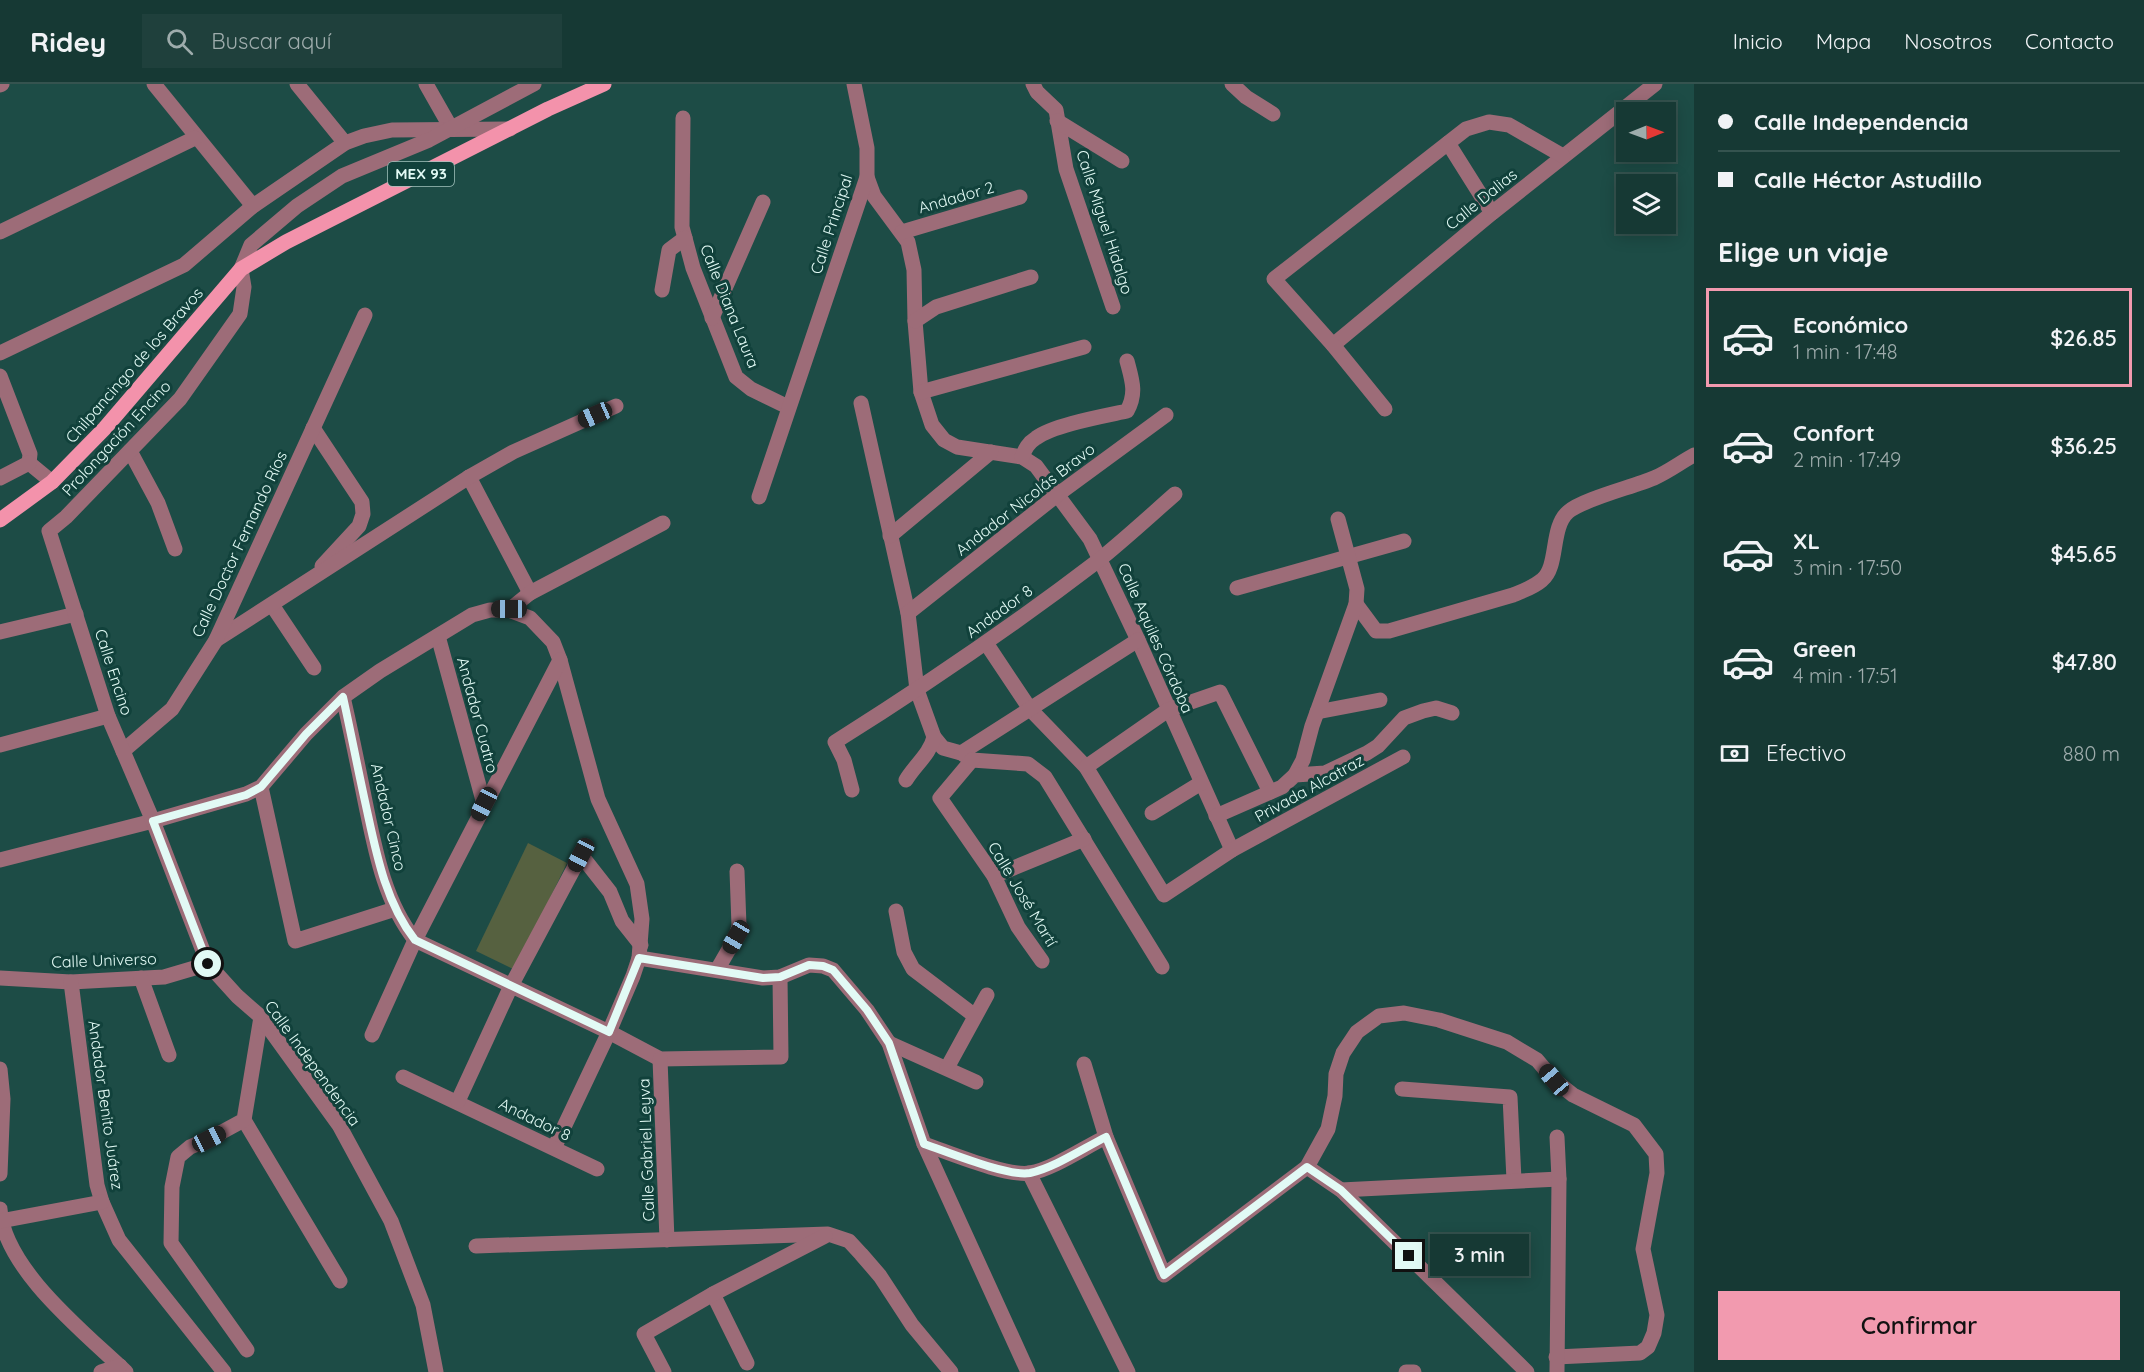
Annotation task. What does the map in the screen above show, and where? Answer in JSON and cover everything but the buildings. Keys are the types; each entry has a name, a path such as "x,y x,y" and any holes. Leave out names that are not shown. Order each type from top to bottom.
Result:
{"main road":[{"name":"MEX 93","path":"241,269 285,242 604,84"},
{"name":"Chilpancingo de los Bravos","path":"52,482 105,428 241,269"},
{"name":"MEX 93","path":"0,520 52,482"}],"street":[{"path":"154,84 195,138 253,206"},
{"path":"297,84 345,143"},
{"path":"426,84 451,128"},
{"name":"MEX 93","path":"241,269 251,246 297,206 342,177 429,140 534,84"},
{"name":"Calle Principal","path":"788,407 867,177 867,148 854,84"},
{"name":"Calle Miguel Hidalgo","path":"1033,84 1037,92 1056,110 1066,169 1113,307"},
{"path":"1232,84 1246,98 1273,114"},
{"name":"Calle Dalias","path":"1333,345 1492,213 1655,84"},
{"name":"Calle Diana Laura","path":"683,118 682,227 693,268 736,377 751,389 788,407"},
{"path":"1057,121 1122,161"},
{"path":"1385,410 1333,345 1274,279 1466,129 1489,122 1509,125 1563,156"},
{"path":"0,353 184,265 253,206 345,143 392,130 510,129"},
{"path":"0,232 195,138"},
{"path":"1448,143 1492,213"},
{"path":"867,177 874,196 908,242 914,270 915,321 921,392 932,425 944,440 957,447 1022,457 1027,445 1051,430 1127,411 1133,400 1134,386 1127,361"},
{"name":"Andador 2","path":"902,232 1020,197"},
{"path":"712,318 762,202"},
{"path":"662,290 669,250 685,238"},
{"name":"Prolongación Encino","path":"50,531 180,399 240,314 244,287 241,269"},
{"path":"915,321 936,307 1031,278"},
{"name":"Calle Doctor Fernando Ríos","path":"123,751 172,709 216,640 365,315"},
{"path":"921,392 1084,347"},
{"path":"0,376 30,454 29,463"},
{"path":"861,403 908,614 917,690 934,737 943,748 967,756 1028,764 1046,777 1162,967"},
{"path":"216,640 469,477 513,452 616,406"},
{"path":"759,497 788,407"},
{"name":"Andador Nicolás Bravo","path":"908,614 1057,495 1166,415"},
{"path":"313,428 362,502 363,514 359,526 313,579"},
{"path":"130,451 158,503 175,549"},
{"path":"890,536 991,452"},
{"path":"1356,604 1376,630 1389,631 1513,595 1533,587 1544,579 1551,563 1560,523 1568,512 1582,504 1657,477 1694,454"},
{"name":"Calle Aquiles Córdoba","path":"1022,457 1036,466 1090,539 1101,558 1232,850"},
{"path":"29,463 52,482"},
{"path":"0,478 29,463"},
{"path":"469,477 530,593"},
{"name":"Andador 8","path":"917,690 986,643 1101,558 1175,494"},
{"path":"1216,816 1282,787 1295,776 1303,760 1317,712 1356,604 1357,589 1338,519"},
{"path":"509,609 530,593 663,523"},
{"name":"Calle Encino","path":"50,531 108,716 153,821"},
{"path":"1237,588 1404,541"},
{"path":"272,605 314,668"},
{"path":"0,860 246,795 261,787 306,734 343,697 438,636 472,615 490,610 509,609 530,618 553,642 560,660 597,799 637,884 642,919 640,951 609,1032 554,1148"},
{"path":"0,632 76,614"},
{"name":"Andador Cuatro","path":"438,636 484,804"},
{"path":"967,756 1030,709 1138,640"},
{"path":"986,643 1030,709 1086,767 1168,710 1220,692 1270,792"},
{"path":"372,1035 415,940 560,660"},
{"path":"852,790 844,760 835,742 917,690"},
{"name":"Andador Cinco","path":"343,697 373,837 390,898 403,925 415,940"},
{"path":"1317,712 1380,700"},
{"path":"1295,776 1325,773 1367,753 1378,746 1404,718 1436,708 1452,713"},
{"path":"0,745 108,716"},
{"path":"906,780 914,767 932,748 934,737"},
{"name":"Calle José Martí","path":"967,756 940,798 994,876 1018,927 1042,961"},
{"name":"Privada Alcatraz","path":"1086,767 1164,895 1232,850 1403,757"},
{"path":"1152,813 1201,783"},
{"path":"261,787 296,940 395,909"},
{"name":"Calle Independencia","path":"153,821 208,964 237,996 261,1017 339,1125 391,1221 423,1305 435,1372"},
{"path":"994,876 1084,839"},
{"path":"458,1101 511,986 581,855 610,892 622,921 640,951 717,970 763,978 780,977 809,965 823,966 833,970 867,1010 889,1043 924,1144 1028,1372"},
{"path":"717,970 736,937 739,926 737,871"},
{"path":"896,911 904,952 913,969 975,1016"},
{"path":"415,940 609,1032 660,1059 781,1057 780,977"},
{"name":"Calle Universo","path":"0,978 71,982 164,977 208,964"},
{"path":"141,978 169,1055"},
{"name":"Andador Benito Juárez","path":"71,982 97,1185 102,1202 119,1240 224,1372"},
{"path":"947,1068 987,995"},
{"path":"1084,1064 1106,1137 1164,1275 1307,1167 1328,1129 1335,1096 1336,1074 1343,1053 1357,1032 1379,1016 1404,1013 1439,1020 1507,1042 1538,1060 1554,1080 1574,1095 1634,1125 1656,1154 1658,1173 1643,1249 1657,1315 1654,1333 1648,1347 1640,1353 1556,1364 1557,1137"},
{"path":"261,1017 244,1120 340,1281"},
{"path":"889,1043 976,1082"},
{"name":"Calle Gabriel Leyva","path":"660,1059 667,1240"},
{"path":"0,1069 3,1099 0,1174"},
{"name":"Andador 8","path":"404,1077 597,1169"},
{"path":"1402,1089 1510,1097 1514,1180"},
{"path":"244,1120 190,1147 178,1157 172,1187 171,1243 247,1350"},
{"path":"924,1144 1012,1173 1029,1173 1042,1169 1106,1137"},
{"path":"1307,1167 1341,1190 1527,1372"},
{"path":"1029,1173 1128,1372"},
{"path":"1341,1190 1558,1179"},
{"path":"102,1202 0,1215 10,1247 44,1293 123,1369"},
{"path":"664,1372 644,1334 712,1294 828,1234"},
{"path":"476,1246 828,1234 849,1241 861,1254 885,1284 912,1325 951,1372"},
{"path":"712,1294 747,1363"},
{"path":"101,1372 123,1369"},
{"path":"1406,1372 1414,1372"}],"green space":[{"path":"528,843 567,863 515,970 476,951"}],"route":[{"path":"208,964 153,821 246,795 261,787 306,734 343,697 373,837 390,898 403,925 415,940 609,1032 639,958 763,978 780,977 809,965 823,966 833,970 867,1010 889,1043 924,1144 1012,1173 1029,1173 1042,1169 1106,1137 1164,1275 1307,1167 1341,1190 1409,1256"}]}
